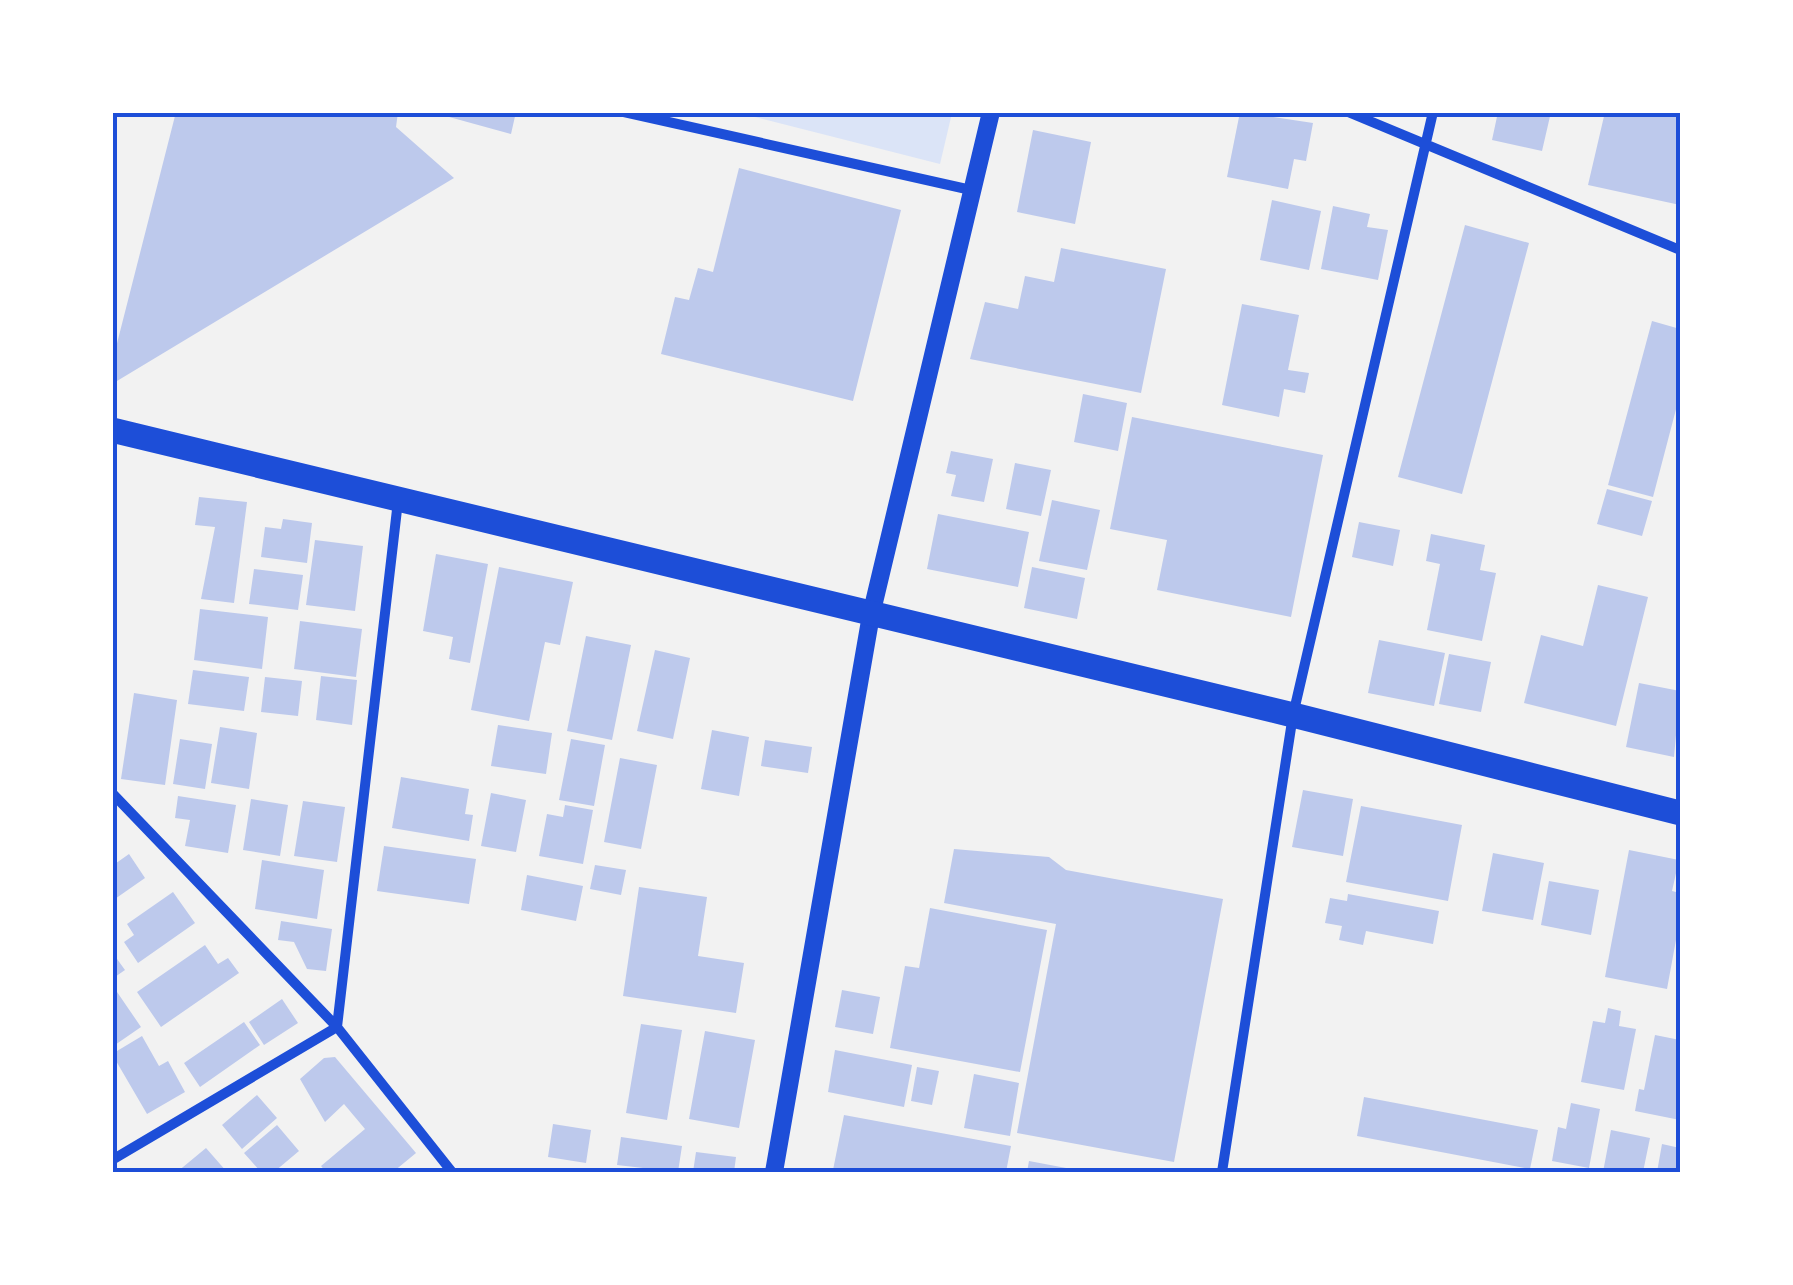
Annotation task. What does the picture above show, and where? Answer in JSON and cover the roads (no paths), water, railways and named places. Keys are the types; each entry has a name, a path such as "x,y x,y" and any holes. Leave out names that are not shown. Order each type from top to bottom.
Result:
{"main road":[{"path":"112,430 398,496 1680,813"}],"street":[{"path":"624,112 971,190"},
{"path":"774,1172 870,615 991,112"},
{"path":"1348,112 1680,250"},
{"path":"1222,1172 1293,715 1433,112"},
{"path":"337,1026 398,496"},
{"path":"112,794 337,1026 452,1172"},
{"path":"112,1160 337,1026"}]}
